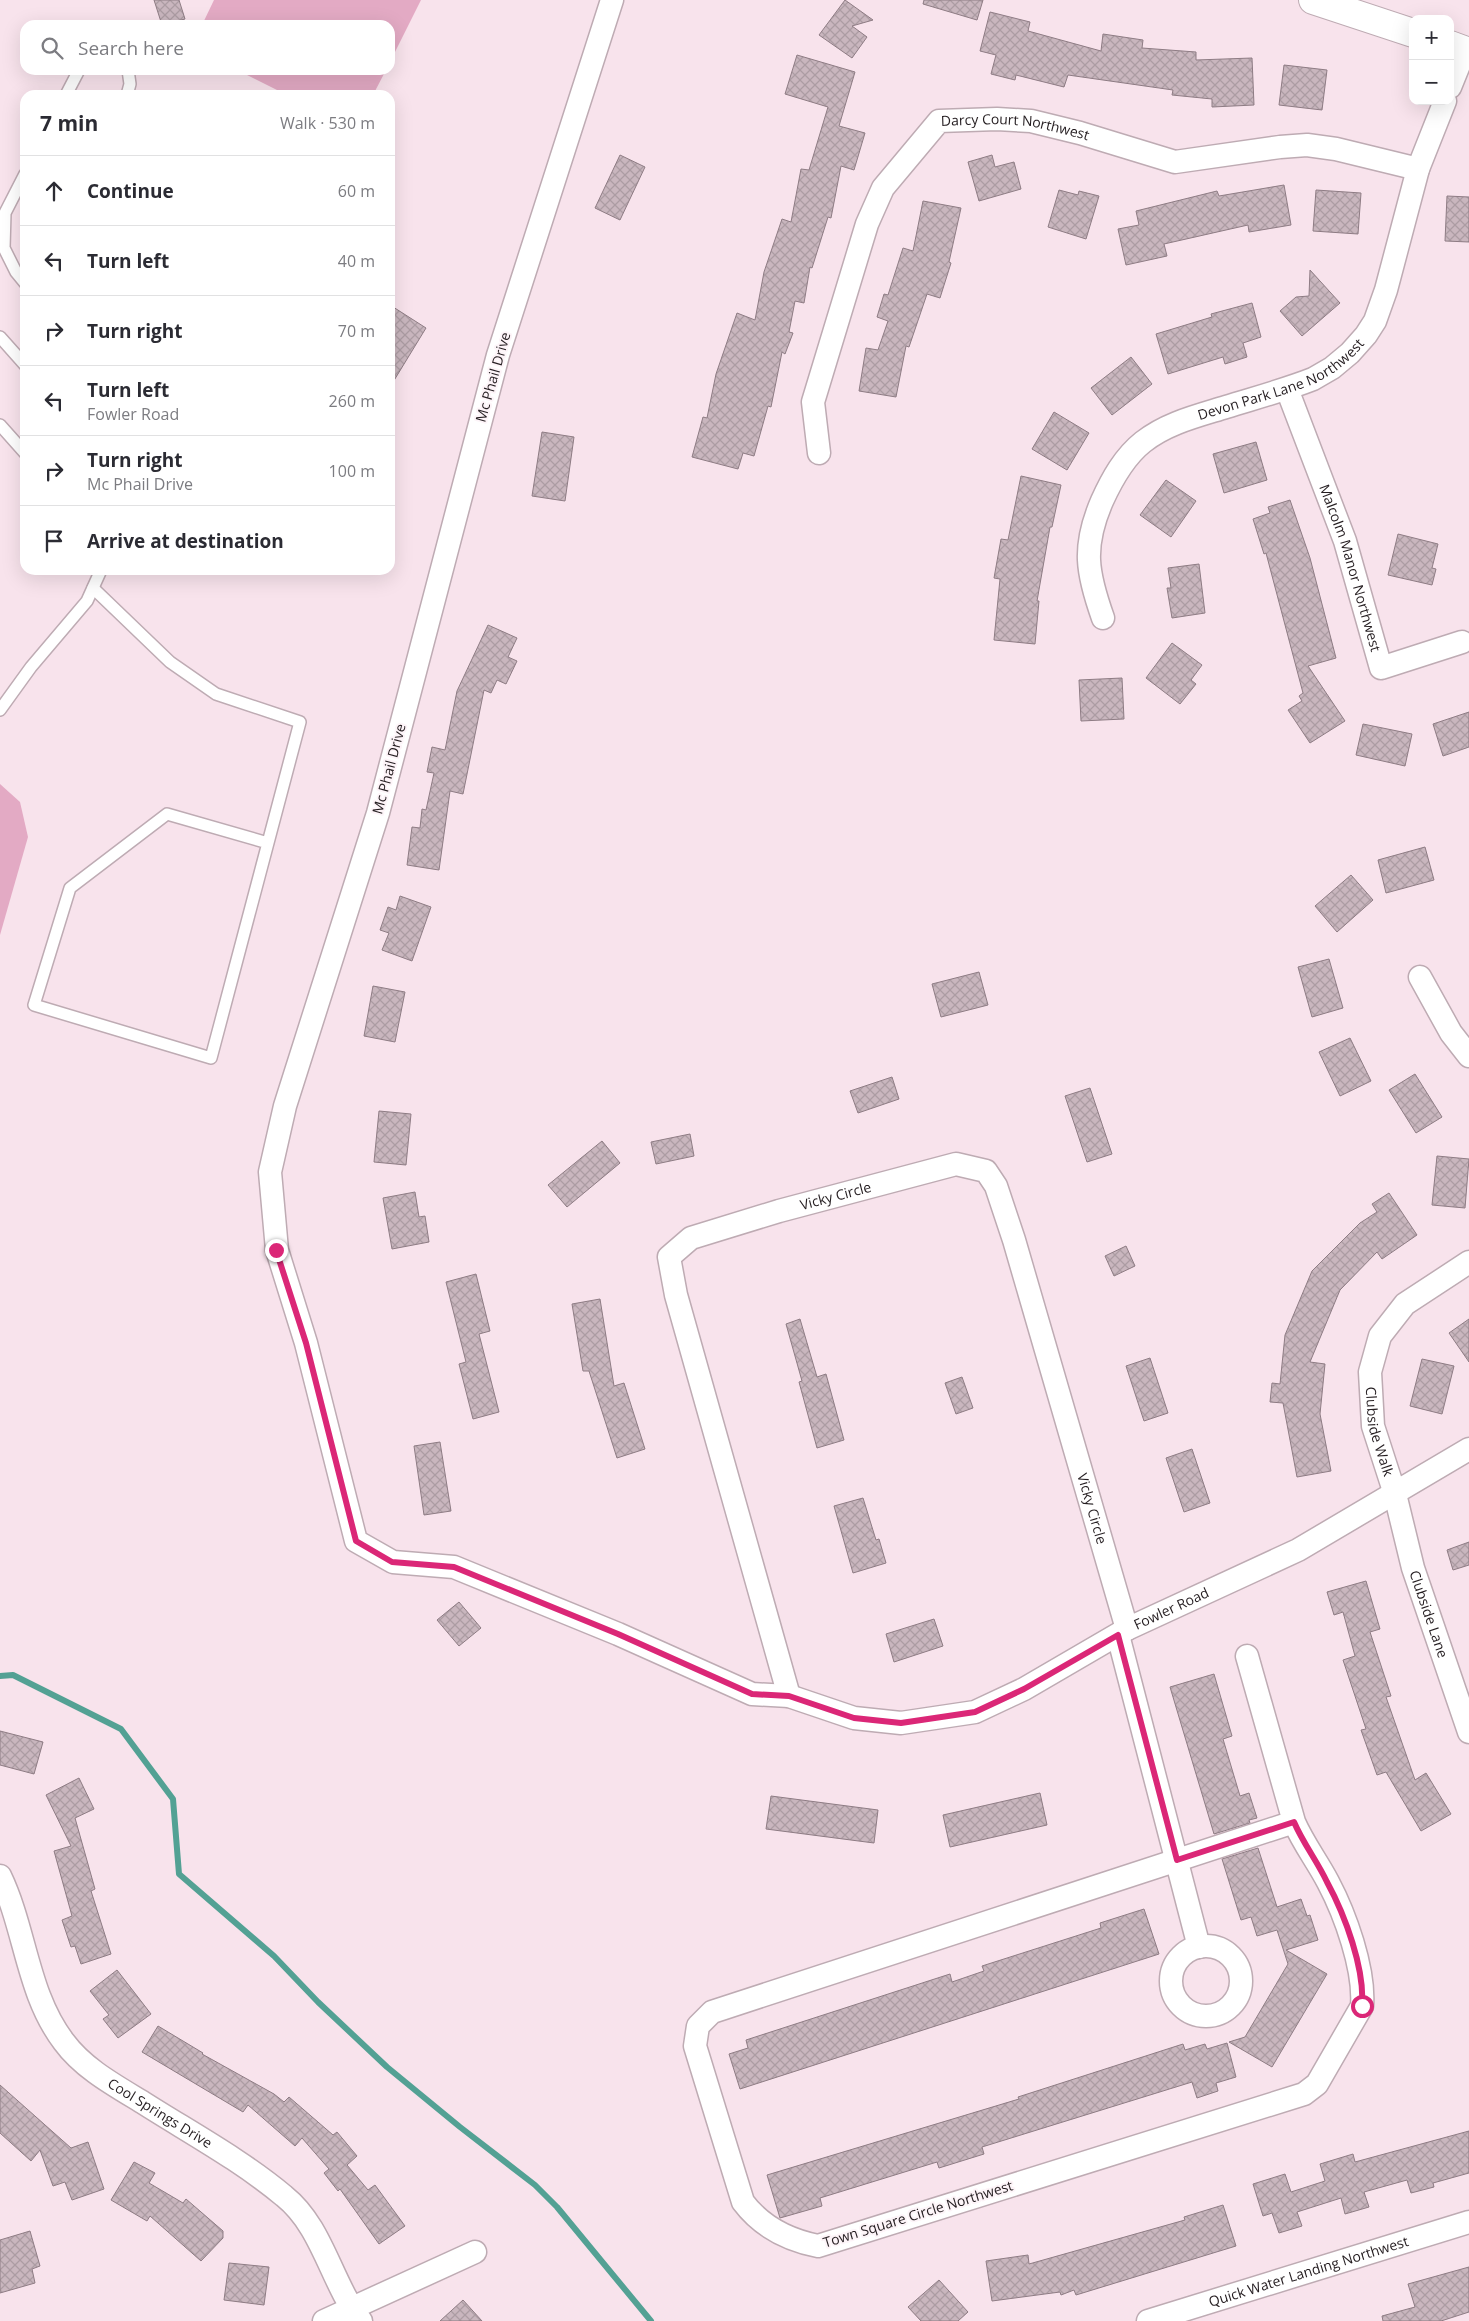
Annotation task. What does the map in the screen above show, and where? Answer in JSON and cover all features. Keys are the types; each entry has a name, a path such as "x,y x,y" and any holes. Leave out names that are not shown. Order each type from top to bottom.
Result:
{"main road":[{"path":"1313,0 1409,32"}],"street":[{"name":"Mc Phail Drive","path":"356,1541 306,1343 276,1250 270,1172 285,1106 378,813 498,355 612,0"},
{"path":"1454,74 1463,46"},
{"name":"Devon Park Lane Northwest","path":"1103,618 1091,584 1088,565 1090,536 1099,509 1111,483 1126,459 1142,443 1159,431 1184,419 1287,389 1313,379 1332,368 1350,353 1371,328 1386,290 1418,169 1443,105"},
{"name":"Darcy Court Northwest","path":"820,453 813,402 868,224 883,188 939,121 997,119 1031,121 1080,133 1175,162 1280,147 1308,145 1336,149 1418,169"},
{"name":"Malcolm Manor Northwest","path":"1287,389 1345,541 1381,668 1462,642"},
{"path":"1420,978 1451,1033 1469,1056"},
{"name":"Vicky Circle","path":"789,1696 676,1295 669,1257 691,1238 779,1211 956,1164 986,1171 996,1186 1014,1240 1122,1632"},
{"name":"Clubside Walk","path":"1395,1494 1373,1426 1370,1372 1380,1336 1405,1304 1469,1262"},
{"name":"Fowler Road","path":"356,1541 392,1562 454,1567 618,1634 752,1694 789,1696 854,1718 901,1723 975,1712 1024,1689 1122,1632 1298,1550 1469,1449"},
{"name":"Clubside Lane","path":"1395,1494 1413,1568 1469,1732"},
{"path":"1122,1632 1199,1947"},
{"name":"Town Square Circle Northwest","path":"1247,1656 1294,1822 1338,1903 1353,1946 1363,1992 1362,2006 1317,2084 1304,2094 818,2246 785,2235 754,2216 743,2202 695,2046 698,2026 712,2012 1294,1822"},
{"name":"Cool Springs Drive","path":"0,1876 44,2010 65,2044 81,2061 110,2082 230,2158 285,2196 309,2223 356,2314"},
{"name":"Quick Water Landing Northwest","path":"1148,2321 1469,2222"},
{"path":"324,2321 356,2314 475,2252"}],"lane":[{"path":"69,90 76,75"},
{"path":"128,90 129,75"},
{"path":"20,184 5,213 4,248 20,276"},
{"path":"0,338 20,359"},
{"path":"0,425 20,447"},
{"path":"0,710 31,667 87,601 99,575"},
{"path":"93,588 170,662 216,694 300,722 268,843 211,1058 34,1005 70,888 167,814 268,843"}],"shaded area":[{"path":"214,0 421,0 395,52 395,20 204,20"},
{"path":"247,75 383,75 376,90 277,90"},
{"path":"0,784 20,802 28,837 0,935"}],"building":[{"path":"154,0 179,0 185,19 160,20"},
{"path":"845,0 873,20 852,26 867,37 852,58 819,35"},
{"path":"924,0 983,0 977,20 923,4"},
{"path":"990,12 1030,22 1028,31 1101,51 1103,34 1143,40 1142,48 1196,52 1196,60 1252,58 1254,105 1212,107 1212,99 1172,95 1173,90 1068,75 1064,87 1016,75 1015,80 991,74 996,55 980,51"},
{"path":"797,55 855,72 839,126 865,133 854,170 841,166 831,218 828,217 812,268 810,267 804,303 795,301 789,332 793,333 785,354 782,352 771,407 768,406 754,456 743,453 738,469 692,457 703,417 707,418 716,374 737,313 755,320 764,272 782,219 791,222 801,169 809,170 828,107 785,94"},
{"path":"1284,65 1327,70 1322,110 1279,105"},
{"path":"620,155 645,167 620,220 595,208"},
{"path":"992,155 995,167 1014,162 1021,189 979,201 968,162"},
{"path":"1284,185 1291,225 1249,232 1248,225 1164,244 1167,256 1126,265 1118,229 1139,225 1136,211 1217,191 1219,196"},
{"path":"1059,190 1078,195 1079,191 1099,196 1086,239 1048,227"},
{"path":"1316,190 1361,193 1358,234 1313,231"},
{"path":"1447,196 1469,197 1469,242 1445,241"},
{"path":"923,201 961,208 949,262 951,263 940,298 927,294 909,347 906,346 896,397 859,391 866,348 878,350 888,321 877,317 884,294 888,295 903,248 913,251"},
{"path":"1310,270 1340,303 1302,336 1280,311 1296,297 1309,296"},
{"path":"1252,303 1261,337 1243,343 1247,357 1225,364 1223,357 1168,374 1156,334 1212,317 1211,314"},
{"path":"395,308 426,328 395,379"},
{"path":"1131,357 1152,384 1112,415 1091,388"},
{"path":"1054,412 1089,433 1067,470 1032,449"},
{"path":"542,432 574,437 565,501 532,496"},
{"path":"1256,442 1267,480 1224,493 1213,454"},
{"path":"1021,476 1061,485 1052,527 1050,527 1037,601 1039,601 1035,644 994,640 1000,579 994,578 1001,539 1008,540"},
{"path":"1166,480 1196,501 1171,537 1140,515"},
{"path":"1290,500 1310,558 1336,658 1308,666 1345,721 1310,743 1288,710 1302,701 1299,696 1303,693 1266,553 1264,554 1253,519 1270,513 1268,507"},
{"path":"1398,534 1438,544 1432,568 1436,569 1432,585 1388,575"},
{"path":"1199,564 1205,613 1172,618 1167,588 1171,588 1168,568"},
{"path":"488,625 517,638 508,657 517,661 506,684 497,680 491,693 484,690 463,794 450,791 439,870 407,865 412,827 420,828 422,809 426,810 434,773 427,772 432,747 445,750 457,691"},
{"path":"1172,643 1202,665 1191,680 1196,684 1180,704 1146,678"},
{"path":"1122,678 1124,719 1081,721 1079,680"},
{"path":"1469,712 1469,747 1443,756 1433,724"},
{"path":"1363,724 1412,734 1405,766 1356,755"},
{"path":"1425,847 1434,880 1386,893 1378,860"},
{"path":"1351,875 1373,900 1337,932 1315,906"},
{"path":"400,896 431,907 412,961 382,950 389,933 380,930 388,907 396,910"},
{"path":"1329,959 1343,1008 1312,1017 1298,967"},
{"path":"979,972 988,1005 941,1017 932,984"},
{"path":"373,986 405,992 395,1042 364,1036"},
{"path":"1350,1038 1371,1081 1340,1096 1319,1052"},
{"path":"1415,1074 1442,1117 1416,1133 1389,1090"},
{"path":"892,1077 899,1099 858,1113 850,1091"},
{"path":"1090,1088 1112,1154 1087,1162 1065,1096"},
{"path":"379,1111 411,1114 406,1165 374,1162"},
{"path":"690,1134 694,1156 656,1164 651,1142"},
{"path":"602,1141 620,1163 567,1207 548,1185"},
{"path":"1437,1156 1469,1159 1465,1208 1432,1205"},
{"path":"415,1192 419,1217 425,1216 429,1242 392,1249 383,1198"},
{"path":"1389,1193 1417,1235 1382,1259 1377,1252 1340,1290 1310,1362 1325,1364 1320,1414 1331,1471 1297,1477 1283,1403 1270,1402 1272,1383 1280,1384 1285,1335 1312,1271 1360,1223 1377,1212 1372,1204"},
{"path":"1126,1246 1135,1266 1114,1276 1105,1256"},
{"path":"476,1274 490,1331 479,1334 499,1412 473,1419 459,1364 466,1362 446,1282"},
{"path":"600,1299 614,1386 624,1383 645,1449 617,1458 589,1371 583,1371 572,1304"},
{"path":"800,1319 817,1377 826,1374 844,1440 817,1448 799,1382 802,1381 786,1324"},
{"path":"1469,1319 1469,1362 1449,1333"},
{"path":"1150,1358 1168,1413 1144,1421 1126,1366"},
{"path":"1422,1359 1454,1366 1442,1414 1410,1406"},
{"path":"962,1377 973,1408 956,1414 945,1383"},
{"path":"440,1442 451,1511 424,1515 414,1446"},
{"path":"1192,1449 1210,1503 1184,1512 1166,1458"},
{"path":"863,1498 876,1540 879,1539 886,1563 853,1573 834,1506"},
{"path":"1469,1542 1469,1565 1453,1570 1447,1550"},
{"path":"1366,1581 1380,1629 1370,1632 1391,1696 1386,1697 1415,1780 1426,1773 1451,1814 1421,1831 1386,1772 1377,1775 1361,1730 1366,1729 1343,1660 1355,1656 1343,1612 1334,1615 1327,1592"},
{"path":"459,1602 481,1628 459,1646 437,1620"},
{"path":"934,1619 943,1646 894,1662 886,1634"},
{"path":"1214,1674 1232,1736 1223,1739 1240,1796 1249,1793 1257,1818 1249,1820 1250,1823 1214,1834 1170,1687"},
{"path":"0,1731 43,1742 34,1774 0,1765"},
{"path":"79,1778 94,1809 75,1818 95,1889 91,1891 111,1954 81,1964 75,1946 71,1947 62,1920 72,1916 54,1851 71,1846 46,1795"},
{"path":"1040,1793 1047,1825 950,1847 943,1815"},
{"path":"771,1796 878,1810 874,1843 766,1829"},
{"path":"1258,1848 1277,1907 1301,1899 1307,1916 1310,1915 1318,1940 1286,1950 1327,1974 1272,2067 1229,2042 1245,2037 1288,1964 1277,1930 1257,1936 1251,1917 1241,1920 1222,1859"},
{"path":"1144,1909 1159,1954 740,2089 729,2054 748,2048 746,2040 950,1974 952,1982 984,1971 982,1966 1101,1928 1100,1923"},
{"path":"117,1970 151,2014 118,2038 103,2019 109,2015 90,1991"},
{"path":"158,2026 202,2054 274,2094 284,2102 289,2097 333,2135 337,2132 357,2156 347,2165 368,2190 375,2185 405,2226 379,2244 340,2189 338,2191 324,2173 329,2169 302,2138 295,2146 248,2105 243,2112 142,2052"},
{"path":"1227,2043 1236,2077 1216,2083 1218,2091 1197,2098 1192,2082 982,2147 984,2154 939,2168 937,2162 820,2198 822,2206 780,2218 767,2175 1019,2099 1018,2097 1183,2044 1185,2050 1205,2044 1207,2049"},
{"path":"0,2085 71,2148 88,2142 104,2189 72,2200 65,2182 53,2186 40,2150 31,2161 0,2133"},
{"path":"1469,2131 1469,2173 1433,2183 1434,2187 1411,2193 1407,2180 1364,2192 1369,2207 1345,2214 1341,2198 1297,2212 1302,2226 1279,2233 1272,2213 1263,2216 1253,2184 1285,2174 1291,2192 1325,2181 1320,2164 1353,2154 1355,2162"},
{"path":"134,2162 155,2173 149,2183 183,2203 186,2199 223,2231 223,2238 201,2261 150,2216 147,2221 111,2200"},
{"path":"1223,2205 1236,2246 1076,2295 1074,2290 1061,2295 1060,2292 992,2301 986,2261 1028,2255 1029,2264 1185,2220 1184,2217"},
{"path":"30,2231 40,2266 32,2269 35,2283 0,2293 0,2240"},
{"path":"229,2263 269,2267 264,2305 224,2300"},
{"path":"1469,2267 1469,2312 1441,2321 1383,2321 1382,2316 1415,2307 1408,2284"},
{"path":"939,2280 968,2312 958,2321 921,2321 908,2307"},
{"path":"463,2300 482,2321 440,2321"}],"waterway":[{"path":"0,1676 13,1675 121,1729 173,1799 179,1874 274,1956 318,2002 387,2067 535,2185 557,2207 651,2321"}],"route":[{"path":"276,1250 306,1343 356,1541 392,1562 454,1567 618,1634 752,1694 789,1696 854,1718 901,1723 975,1712 1024,1689 1118,1635 1177,1860 1294,1822 1338,1903 1353,1946 1363,1992 1362,2006"}]}
